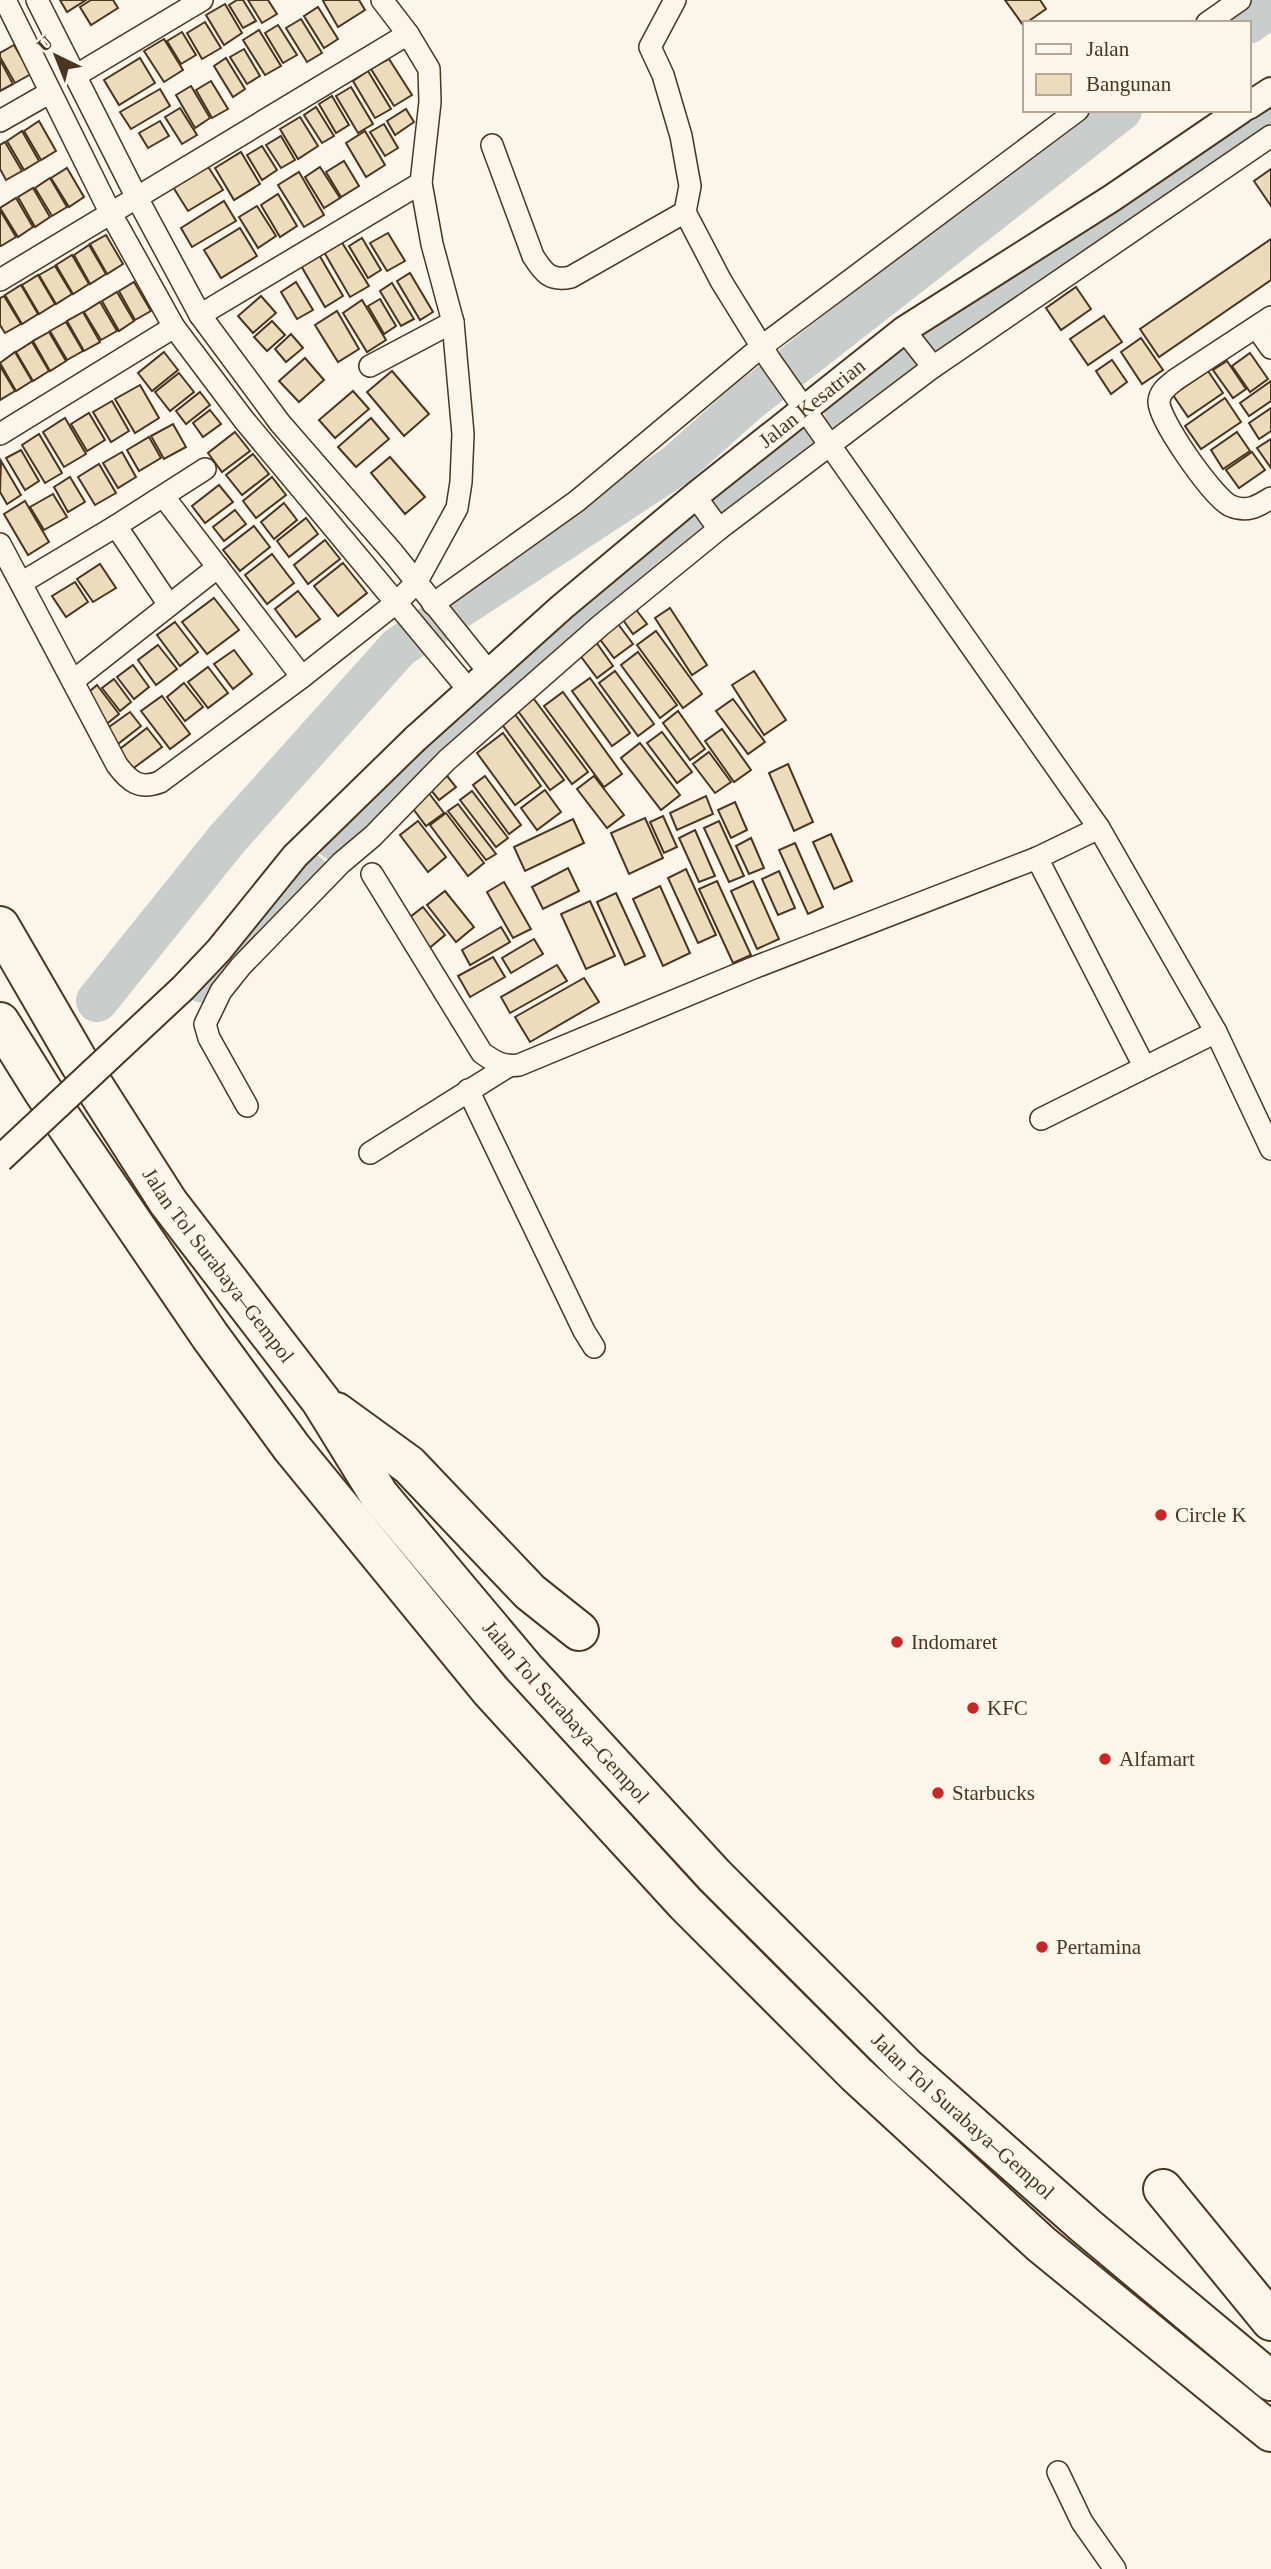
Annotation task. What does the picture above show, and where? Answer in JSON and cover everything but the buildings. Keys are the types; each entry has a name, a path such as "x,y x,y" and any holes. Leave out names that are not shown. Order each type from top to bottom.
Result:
{"highway":[{"name":"Jalan Tol Surabaya–Gempol","path":"0,926 80,1064 168,1202 321,1401 379,1495 525,1669 714,1875 906,2067 1087,2227 1271,2381"},
{"name":"Jalan Tol Surabaya–Gempol","path":"2,1026 43,1091 210,1336 292,1448 490,1690 686,1904 856,2074 1041,2244 1271,2432"},
{"path":"321,1401 409,1465 530,1592 579,1631"},
{"path":"1163,2189 1271,2321"}],"street":[{"path":"5,0 61,118 110,212 176,328 244,420 417,627 480,726"},
{"path":"37,0 136,196 200,313 280,423 486,668"},
{"path":"75,76 202,0"},
{"path":"0,544 117,765 129,780 140,786 160,782 302,677 397,602 416,583 457,508 463,433 453,322 432,244 421,183 430,103 429,69 408,34 382,0"},
{"path":"675,0 650,47 663,75 681,136 690,186 685,212 721,281 765,354 1099,828 1216,1032 1271,1149"},
{"path":"1210,21 1240,0"},
{"path":"0,280 408,34"},
{"path":"36,66 62,50"},
{"path":"1250,105 1271,91"},
{"path":"0,121 49,93"},
{"path":"61,118 89,104"},
{"path":"436,608 506,550 577,501 1075,112"},
{"name":"Jalan Kesatrian","path":"0,1158 183,988 219,950 295,856 462,695 486,668 708,515 813,421 920,351 1112,198 1238,112"},
{"path":"247,1106 209,1038 205,1024 209,1012 221,991 242,966 341,863 373,836 445,757 601,625 708,515 813,421 920,351 1271,136"},
{"path":"492,145 533,256 550,278 571,277 685,212"},
{"path":"0,434 421,183"},
{"path":"176,328 200,313"},
{"path":"370,366 453,322"},
{"path":"1271,348 1264,322 1175,380 1162,390 1158,402 1161,416 1217,497 1228,505 1246,510 1271,498"},
{"path":"21,583 205,469"},
{"path":"164,496 302,677"},
{"path":"116,526 169,605"},
{"path":"73,681 218,567"},
{"path":"421,735 445,757"},
{"path":"370,1153 507,1067 519,1065 753,968 1037,858 1099,828"},
{"path":"373,836 372,874 482,1053 495,1063 507,1067"},
{"path":"1037,858 1144,1066"},
{"path":"341,863 372,874"},
{"path":"1041,1119 1216,1032"},
{"path":"468,1090 594,1347"},
{"path":"1058,2472 1082,2522 1115,2569"}],"waterway":[{"path":"1250,22 1271,7"},
{"path":"97,1001 227,839 399,647 675,466 748,401 1118,112"},
{"path":"845,410 1134,214 1271,116"},
{"path":"336,840 492,695 696,527 798,448"},
{"path":"203,982 308,874"}],"place":[{"name":"Circle K","path":"1161,1515"},
{"name":"Indomaret","path":"897,1642"},
{"name":"KFC","path":"973,1708"},
{"name":"Alfamart","path":"1105,1759"},
{"name":"Starbucks","path":"938,1793"},
{"name":"Pertamina","path":"1042,1947"}]}
